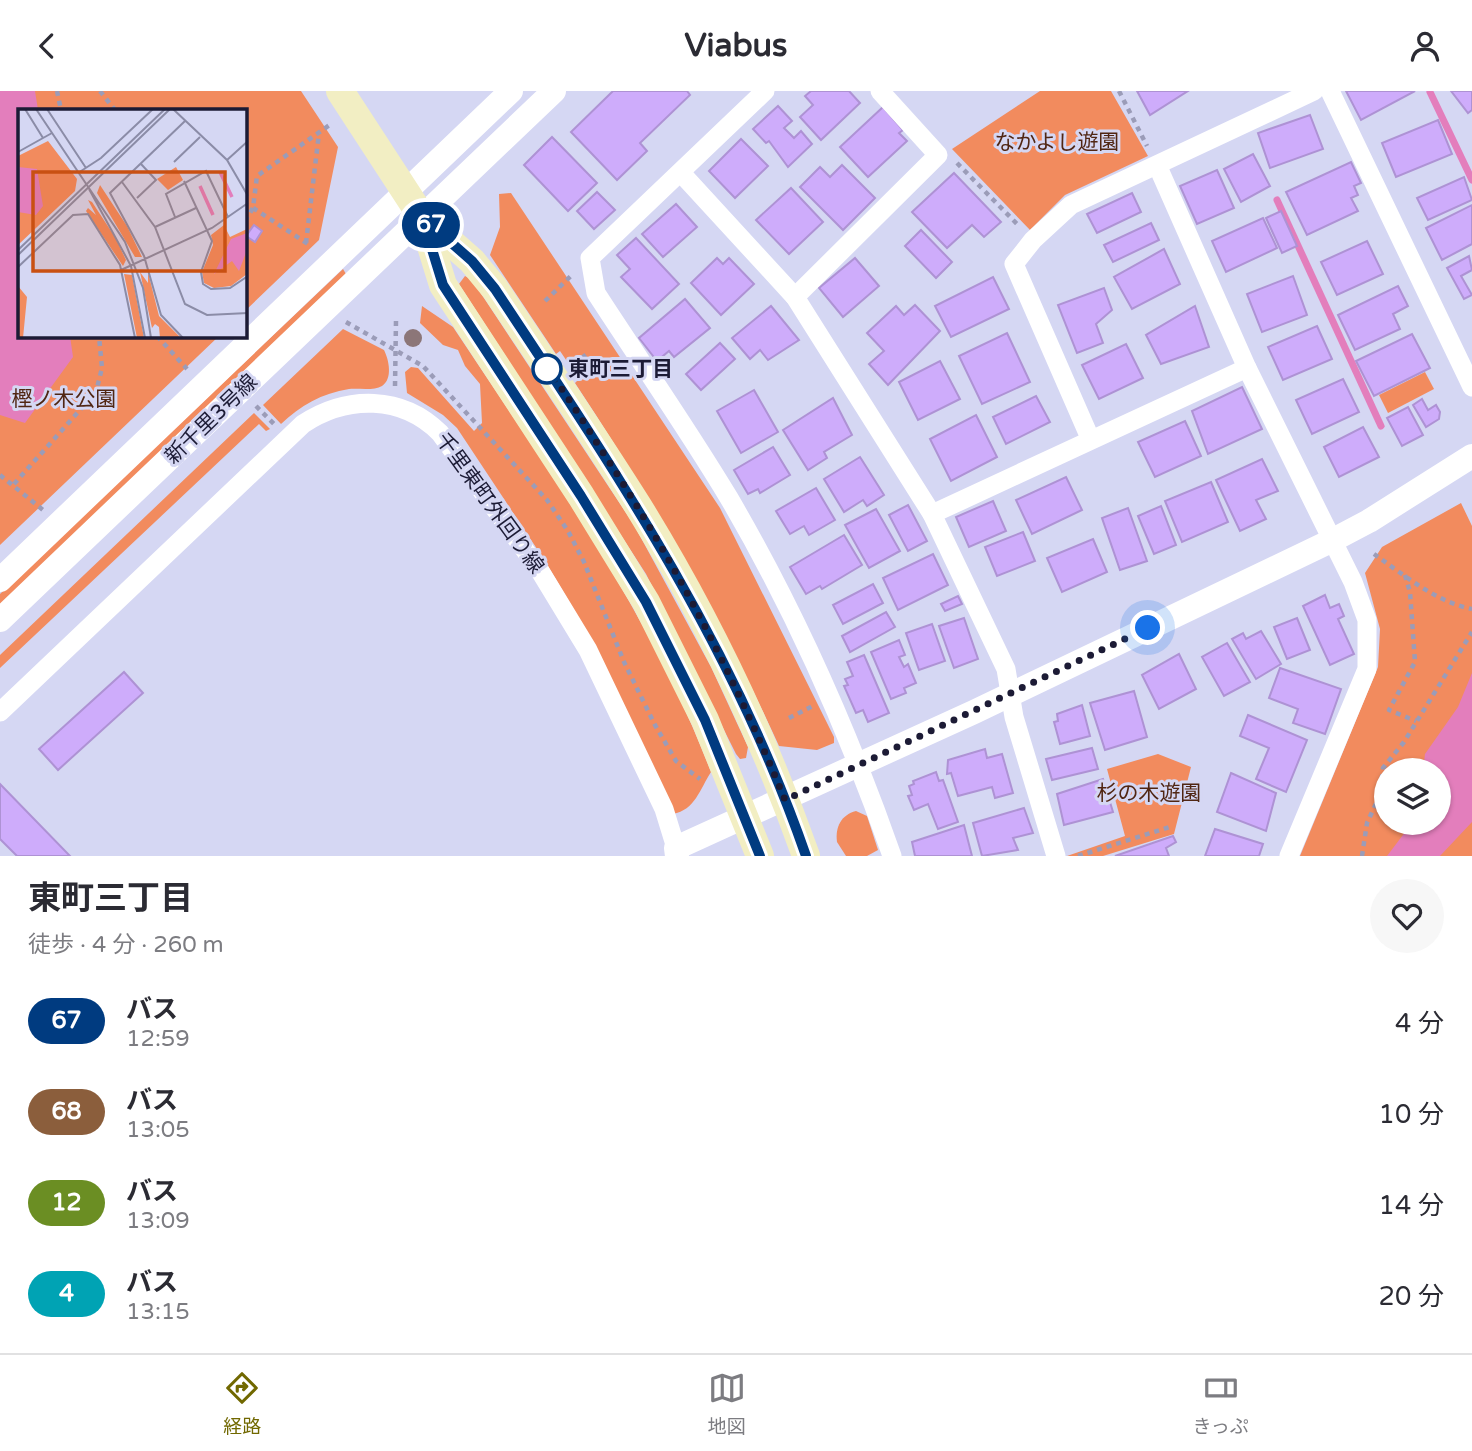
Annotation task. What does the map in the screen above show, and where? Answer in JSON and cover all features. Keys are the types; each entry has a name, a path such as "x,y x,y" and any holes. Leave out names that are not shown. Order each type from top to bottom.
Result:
{"main road":[{"path":"345,102 422,217 443,285 635,583 705,720 747,818 760,856"},
{"path":"422,217 472,261 495,289 639,507 707,629 785,800 806,856"}],"street":[{"name":"新千里3号線","path":"0,580 511,91"},
{"name":"新千里3号線","path":"0,620 554,91"},
{"path":"765,91 682,174 590,258 596,293 729,498 798,629 858,766 892,856"},
{"path":"795,297 938,155 880,91"},
{"path":"1090,438 1014,264 1033,240 1071,205 1158,167 1314,91"},
{"path":"1330,91 1472,387"},
{"path":"1158,167 1247,368 1332,540 1367,620 1367,669 1289,856"},
{"path":"682,174 795,297 932,514 1006,670 1014,717 1056,856"},
{"path":"932,514 1090,438 1247,368"},
{"name":"千里東町外回り線","path":"0,712 303,424 334,408 394,404 419,415 440,433 540,571 588,650 622,717 664,809 677,852"},
{"path":"677,852 1332,540 1369,521 1472,456"}],"path":[{"path":"57,91 61,109"},
{"path":"100,91 114,109"},
{"path":"1119,91 1158,167"},
{"path":"247,218 253,208 257,176 320,132 345,102"},
{"path":"306,243 320,132"},
{"path":"955,160 1033,240"},
{"path":"253,208 312,248"},
{"path":"545,301 590,258"},
{"path":"342,320 431,373 559,516 584,562 624,662 655,725 676,761 704,785"},
{"path":"394,404 396,320"},
{"path":"14,484 96,392 102,368 99,338"},
{"path":"159,338 191,373"},
{"path":"570,366 587,354"},
{"path":"256,406 280,429"},
{"path":"0,475 44,511"},
{"path":"1374,554 1457,606 1472,609"},
{"path":"1405,575 1410,592 1415,662 1389,710 1416,721"},
{"path":"1362,856 1367,823 1380,795 1383,768 1472,632"},
{"path":"1078,856 1173,826"}],"green space":[{"name":"樫ノ木公園","path":"0,91 301,91 338,147 319,240 247,309 247,109 18,109 18,338 217,338 0,545"},
{"name":"なかよし遊園","path":"1040,91 1111,91 1148,156 1065,195 1030,230 952,149"},
{"path":"511,193 720,508 834,737 834,743 817,750 779,746 709,606 631,471 575,383 579,379 560,351 556,354 490,255 500,227 499,194"},
{"path":"343,269 346,274 0,605 0,594"},
{"path":"465,276 472,280 634,525 711,667 748,747 746,758 740,759 736,754 646,574 459,284"},
{"path":"422,306 453,327 560,488 627,598 658,655 711,772 696,798 680,812 673,814 586,630 545,561 457,428 443,415 407,393 405,372 411,367 418,368 474,431 482,423 480,384 465,366 458,350 443,345 420,323"},
{"path":"343,329 384,350 389,369 388,379 382,386 375,388 349,389 321,397 296,411 281,424 263,405"},
{"path":"1425,372 1434,389 1388,413 1379,395"},
{"path":"254,413 270,429 266,431 259,424 0,668 0,655"},
{"path":"1461,503 1472,526 1472,856 1300,856 1378,667 1380,629 1365,573 1382,547"},
{"name":"杉の木遊園","path":"1158,754 1191,767 1174,834 1103,856 1067,856 1125,836 1107,769"},
{"path":"856,811 867,816 878,850 867,856 846,856 837,842 840,822 846,815"}],"shaded area":[{"path":"0,91 35,91 38,109 18,109 18,338 70,338 73,357 25,423 0,415"},
{"path":"1472,673 1472,822 1440,856 1387,856 1403,835 1451,835 1451,758 1424,758 1458,707"}],"building":[{"path":"613,91 687,91 690,95 640,143 647,151 617,180 571,132"},
{"path":"811,91 849,91 860,103 821,140 800,117 813,105 805,96"},
{"path":"1137,91 1188,91 1150,115"},
{"path":"1346,91 1415,91 1361,120"},
{"path":"1451,91 1472,91 1472,110 1468,113"},
{"path":"778,106 792,121 784,128 794,138 801,131 812,144 788,167 769,141 766,143 753,129"},
{"path":"883,107 903,130 899,133 907,141 868,177 840,147"},
{"path":"1310,115 1323,149 1270,168 1258,133"},
{"path":"1438,120 1452,154 1396,177 1382,143"},
{"path":"552,137 597,183 568,211 524,165"},
{"path":"741,139 768,166 735,198 709,171"},
{"path":"1253,154 1270,186 1241,202 1224,169"},
{"path":"1351,162 1361,183 1354,186 1358,195 1351,198 1358,211 1307,235 1286,192"},
{"path":"842,165 875,198 843,230 800,187 820,167 830,177"},
{"path":"1217,170 1234,208 1197,224 1180,186"},
{"path":"954,173 1001,222 984,237 972,225 947,248 912,212"},
{"path":"1464,177 1472,200 1428,220 1417,198"},
{"path":"791,188 823,222 789,254 756,220"},
{"path":"597,192 615,210 594,229 577,211"},
{"path":"1132,193 1141,212 1097,233 1087,214"},
{"path":"676,204 697,227 663,257 642,234"},
{"path":"1472,205 1472,244 1442,260 1426,228"},
{"path":"1281,211 1297,246 1282,253 1266,218"},
{"path":"1263,218 1277,248 1226,272 1212,241"},
{"path":"1151,223 1159,240 1113,262 1104,245"},
{"path":"254,225 262,231 255,242 247,235"},
{"path":"921,230 952,262 936,278 905,246"},
{"path":"636,238 679,284 652,309 621,277 630,269 617,255"},
{"path":"1367,241 1383,274 1337,295 1321,262"},
{"path":"1164,249 1180,284 1132,309 1114,277"},
{"path":"1469,256 1472,270 1461,276 1472,295 1464,299 1447,268"},
{"path":"717,258 723,264 729,258 754,284 721,315 691,283"},
{"path":"855,258 879,286 843,317 819,288"},
{"path":"1293,276 1307,315 1262,332 1247,294"},
{"path":"993,277 1009,309 951,337 935,306"},
{"path":"1398,286 1408,306 1393,314 1400,329 1355,350 1338,315"},
{"path":"1104,288 1112,310 1096,324 1103,343 1077,353 1058,305"},
{"path":"685,299 710,328 674,357 669,351 657,361 639,338"},
{"path":"915,305 940,331 888,385 869,364 884,351 867,333 896,306 904,315"},
{"path":"771,306 799,340 768,360 760,350 750,359 732,338"},
{"path":"1195,306 1209,347 1161,364 1146,335"},
{"path":"1317,326 1332,359 1283,380 1268,347"},
{"path":"1007,333 1030,382 982,404 959,356"},
{"path":"1412,334 1430,368 1374,396 1356,361"},
{"path":"720,343 735,359 701,390 686,374"},
{"path":"1126,344 1143,378 1099,399 1082,365"},
{"path":"940,361 960,399 918,420 899,382"},
{"path":"1343,379 1359,412 1312,434 1296,400"},
{"path":"1242,387 1262,429 1208,454 1192,411"},
{"path":"754,390 778,432 741,453 717,411"},
{"path":"1036,396 1050,422 1006,444 993,417"},
{"path":"833,398 852,435 824,452 827,458 808,470 783,430"},
{"path":"1422,399 1428,410 1436,405 1440,412 1439,419 1426,427 1413,405"},
{"path":"1408,407 1423,435 1402,446 1387,418"},
{"path":"976,415 997,457 951,481 930,439"},
{"path":"1185,421 1201,456 1155,477 1138,442"},
{"path":"1363,427 1379,457 1339,477 1324,447"},
{"path":"773,447 790,475 760,493 758,489 748,494 734,470"},
{"path":"860,457 884,495 867,506 863,500 844,512 824,479"},
{"path":"1262,459 1278,491 1256,500 1266,519 1240,531 1216,480"},
{"path":"1066,477 1082,510 1032,534 1016,500"},
{"path":"1211,482 1228,522 1182,542 1165,501"},
{"path":"816,488 835,520 809,535 804,526 790,534 776,511"},
{"path":"993,501 1006,531 969,547 956,517"},
{"path":"908,505 927,541 908,551 889,515"},
{"path":"1161,506 1176,545 1154,554 1138,516"},
{"path":"1128,508 1147,561 1120,570 1102,518"},
{"path":"876,509 900,551 869,568 845,525"},
{"path":"1023,532 1035,561 997,576 985,547"},
{"path":"844,535 862,565 822,589 820,586 806,594 790,567"},
{"path":"1093,539 1107,572 1062,592 1047,558"},
{"path":"933,554 948,585 898,610 883,578"},
{"path":"873,584 883,603 843,624 833,605"},
{"path":"1325,595 1330,608 1339,604 1344,616 1338,619 1354,654 1330,665 1303,606"},
{"path":"958,596 962,604 945,611 941,604"},
{"path":"886,612 895,627 850,652 842,636"},
{"path":"964,618 978,659 954,668 939,626"},
{"path":"1297,618 1310,650 1287,659 1274,627"},
{"path":"932,624 945,661 919,670 906,633"},
{"path":"1261,631 1281,664 1256,679 1232,639 1243,633 1246,639"},
{"path":"899,640 905,655 899,657 904,667 908,664 916,683 904,688 906,693 891,699 871,652"},
{"path":"1227,643 1250,682 1224,696 1202,657"},
{"path":"1179,654 1196,689 1159,709 1142,675"},
{"path":"864,655 889,713 868,722 863,710 856,713 844,686 848,685 845,679 853,676 847,662"},
{"path":"1280,668 1341,689 1325,734 1293,723 1298,709 1269,698"},
{"path":"124,672 143,693 58,770 39,749"},
{"path":"1134,691 1147,737 1105,750 1090,703"},
{"path":"1082,705 1090,736 1060,744 1054,722 1058,721 1057,714"},
{"path":"1248,715 1307,740 1286,792 1256,779 1269,748 1240,736"},
{"path":"1092,748 1098,769 1052,780 1046,759"},
{"path":"985,749 987,758 1002,754 1013,793 995,798 992,787 958,796 951,773 947,774 948,760"},
{"path":"936,772 939,781 943,780 958,822 938,829 928,804 914,810 908,796 912,795 909,786 914,784 913,781"},
{"path":"1231,773 1276,793 1266,831 1217,812"},
{"path":"1103,779 1113,812 1064,825 1057,794"},
{"path":"0,784 70,856 17,856 0,839"},
{"path":"1024,808 1033,833 1013,838 1018,850 982,856 973,823"},
{"path":"964,825 972,856 915,856 912,842"},
{"path":"1215,829 1263,844 1259,856 1205,856"},
{"path":"1173,836 1176,842 1166,848 1169,856 1115,856"}],"waterway":[{"path":"1430,92 1472,180"},
{"path":"1277,200 1381,426"}],"bus line":[{"name":"67","path":"760,856 705,720 646,602 581,496 443,285 422,217 472,261 495,289 639,507 684,585 746,708 806,856"}],"place":[{"name":"東町三丁目","path":"547,369"}],"route":[{"path":"547,369 639,507 684,585 737,689 785,800 1148,628"}]}
